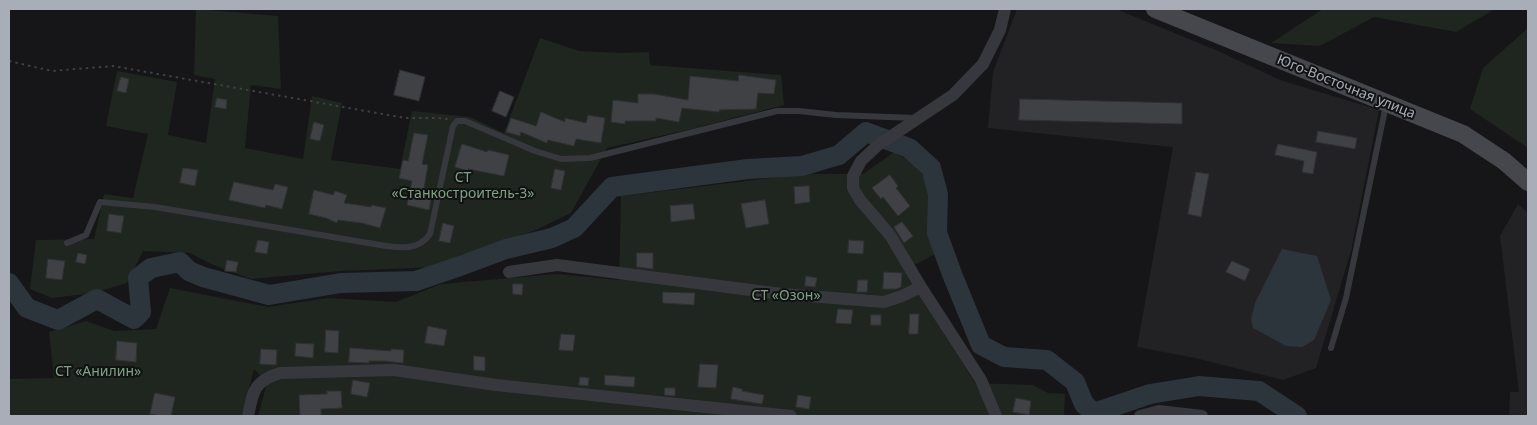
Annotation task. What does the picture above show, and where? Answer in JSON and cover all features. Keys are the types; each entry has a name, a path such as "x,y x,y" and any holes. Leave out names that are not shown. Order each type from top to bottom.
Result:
{"street":[{"path":"997,416 981,380 921,288 890,235 860,200 853,188 853,176 861,161 878,145 953,95 983,64 1000,30 1005,9"},
{"name":"Юго-Восточная улица","path":"1155,9 1463,134 1504,161 1528,182"},
{"path":"509,272 557,265 782,294 884,302 921,288"},
{"path":"248,416 250,403 259,384 267,378 280,373 394,370 496,385 791,416"},
{"path":"1140,416 1160,411 1202,416"}],"lane":[{"path":"1331,348 1346,298 1386,103"},
{"path":"67,243 86,235 100,202 162,208 386,246 403,248 417,245 425,242 430,234 453,126 457,121 465,121 534,151 561,159 590,158 777,111 799,111 836,116 920,118"}],"path":[{"path":"9,61 52,71 113,66 405,118 438,118 457,121"}],"shaded area":[{"path":"1017,9 1116,9 1216,50 1280,80 1379,110 1351,251 1316,368 1283,380 1195,358 1137,347 1173,147 988,128 993,72"},
{"path":"1518,204 1528,213 1528,416 1509,416 1510,392 1519,392 1500,236"},
{"path":"1282,249 1317,256 1331,300 1314,340 1302,347 1286,346 1253,328 1251,319 1255,303"}],"green space":[{"name":"СТ «Станкостроитель-3»","path":"196,9 278,16 281,89 251,85 245,148 303,159 312,96 342,103 331,160 400,169 412,111 470,117 504,133 540,38 579,51 649,52 650,65 781,75 784,105 607,148 571,213 538,229 436,267 341,271 251,279 211,264 190,253 143,251 127,283 93,293 52,298 30,289 36,240 94,239 104,194 133,198 148,134 106,126 117,71 177,82 168,135 206,143 215,79 194,75"},
{"path":"1323,9 1495,9 1456,32 1374,17 1320,46 1271,43"},
{"path":"1528,28 1528,148 1470,109 1483,68"},
{"name":"СТ «Озон»","path":"894,152 919,167 930,194 937,253 905,270 975,383 1033,385 1048,393 1065,394 1064,416 258,416 267,383 254,369 242,416 9,416 9,379 54,378 49,332 86,321 114,331 156,329 170,288 268,307 328,298 396,302 441,284 557,274 619,280 621,196 805,174 863,174"}],"building":[{"path":"400,70 425,77 419,101 394,95"},
{"path":"739,75 776,80 774,94 758,93 756,109 719,110 719,112 682,108 679,122 656,118 656,121 625,121 625,124 611,122 613,100 638,103 638,94 654,94 688,100 690,76 738,81"},
{"path":"121,77 129,79 126,93 117,91"},
{"path":"500,91 514,97 506,117 492,111"},
{"path":"217,98 227,100 226,109 215,107"},
{"path":"1020,99 1182,103 1182,124 1019,120"},
{"path":"541,112 565,122 565,118 586,123 588,115 605,118 601,143 576,139 574,146 548,140 547,143 521,132 520,136 506,132 511,118 536,126"},
{"path":"314,122 324,125 320,141 310,139"},
{"path":"1318,131 1357,138 1355,149 1316,142"},
{"path":"414,133 428,135 422,164 428,165 424,188 433,190 429,210 407,205 412,181 399,178 403,160 408,161"},
{"path":"462,144 487,152 488,150 509,155 504,176 468,169 468,171 455,167"},
{"path":"1278,144 1317,152 1313,174 1302,172 1304,161 1275,155"},
{"path":"183,168 198,170 195,186 180,183"},
{"path":"555,169 565,171 561,190 551,188"},
{"path":"1196,172 1209,174 1201,217 1188,214"},
{"path":"890,175 898,186 896,188 910,206 898,216 883,197 881,199 872,188"},
{"path":"234,182 273,190 275,184 288,187 282,209 266,205 265,208 229,200"},
{"path":"809,186 810,202 795,204 794,187"},
{"path":"314,190 333,195 335,191 347,195 344,203 386,208 380,228 362,223 338,220 337,223 309,214"},
{"path":"765,200 769,224 746,228 741,204"},
{"path":"693,204 695,219 671,222 670,206"},
{"path":"109,214 124,216 121,233 107,231"},
{"path":"902,222 913,236 904,243 894,227"},
{"path":"443,223 454,226 450,243 439,241"},
{"path":"258,240 269,242 267,254 255,252"},
{"path":"849,240 864,241 863,254 848,253"},
{"path":"78,253 87,255 85,264 76,262"},
{"path":"637,253 653,253 653,269 637,267"},
{"path":"48,259 65,261 62,280 46,278"},
{"path":"227,260 238,262 236,272 225,271"},
{"path":"1232,261 1250,269 1245,281 1226,272"},
{"path":"884,272 902,273 901,287 883,289"},
{"path":"806,276 817,278 815,287 805,286"},
{"path":"858,280 868,280 867,292 857,292"},
{"path":"513,284 523,284 522,295 513,294"},
{"path":"663,292 695,293 694,305 663,303"},
{"path":"838,309 853,310 851,324 836,323"},
{"path":"910,314 919,314 918,334 909,334"},
{"path":"871,315 881,315 881,325 871,325"},
{"path":"428,326 447,330 444,346 425,343"},
{"path":"326,330 339,331 338,353 325,352"},
{"path":"561,334 575,335 573,351 559,350"},
{"path":"117,341 137,343 136,362 116,360"},
{"path":"296,343 314,344 313,358 295,356"},
{"path":"350,348 404,350 403,363 384,361 369,361 369,363 349,362"},
{"path":"261,349 277,350 276,365 260,364"},
{"path":"474,356 485,357 485,371 474,370"},
{"path":"700,364 718,365 716,388 698,387"},
{"path":"605,375 635,377 634,387 605,385"},
{"path":"580,377 589,378 588,386 579,385"},
{"path":"353,380 370,383 367,397 351,394"},
{"path":"733,387 742,389 742,391 764,395 762,404 731,399"},
{"path":"665,388 675,388 675,396 665,395"},
{"path":"327,391 341,391 342,408 321,409 321,416 300,416 299,395 327,394"},
{"path":"155,393 175,397 171,416 150,414"},
{"path":"798,395 811,397 809,409 796,407"},
{"path":"1016,398 1031,401 1029,415 1013,412"}],"waterway":[{"path":"9,283 27,308 58,320 97,299 134,319 141,312 138,278 151,268 180,262 189,271 203,277 269,295 341,283 416,281 506,249 552,238 574,228 612,187 748,169 802,166 839,155 866,132 909,148 931,168 938,194 937,233 981,345 1004,357 1047,360 1075,382 1084,404 1094,413 1150,394 1199,386 1259,391 1297,416"}],"park label":[{"name":"СТ «Анилин»","path":"98,372"}]}
